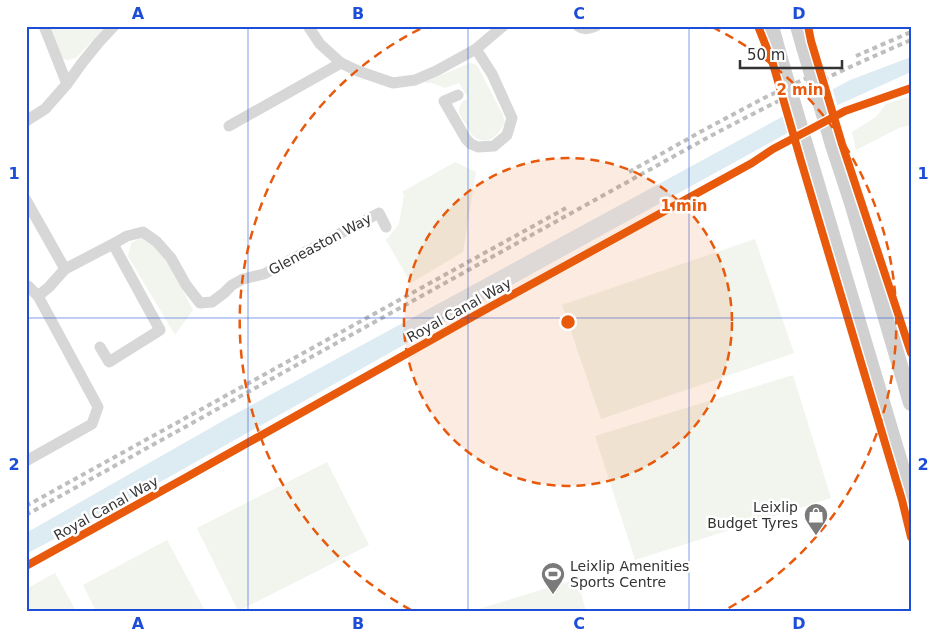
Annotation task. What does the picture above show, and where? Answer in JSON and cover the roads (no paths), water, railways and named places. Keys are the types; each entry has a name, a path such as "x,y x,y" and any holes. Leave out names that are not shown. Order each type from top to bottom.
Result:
{"main road":[{"path":"770,26 911,499"},
{"path":"798,26 911,403"}],"street":[{"path":"44,26 68,84"},
{"path":"26,121 45,109 68,84 114,26"},
{"path":"308,26 320,44 341,63 393,83 415,80 436,71 476,49 503,26"},
{"path":"578,26 582,29 590,29 596,26"},
{"path":"458,95 444,101 466,139 471,144 478,147 494,146 507,135 512,118 492,74 476,49"},
{"path":"229,126 341,63"},
{"path":"26,200 65,269 38,296"},
{"name":"Gleneaston Way","path":"65,269 126,236 143,232 157,242 170,258 186,285 200,303 212,302 232,285 264,274 379,213 386,227"},
{"path":"100,347 109,362 160,330 113,244"},
{"path":"26,286 38,296 98,407 92,424 26,461"}],"railway":[{"path":"856,56 911,32"},
{"path":"26,515 705,139 807,87 911,40"},
{"path":"629,172 764,98 826,69"},
{"path":"26,506 566,208"}],"place":[{"name":"Leixlip Budget Tyres","path":"816,536"},
{"name":"Leixlip Amenities Sports Centre","path":"553,595"}]}
